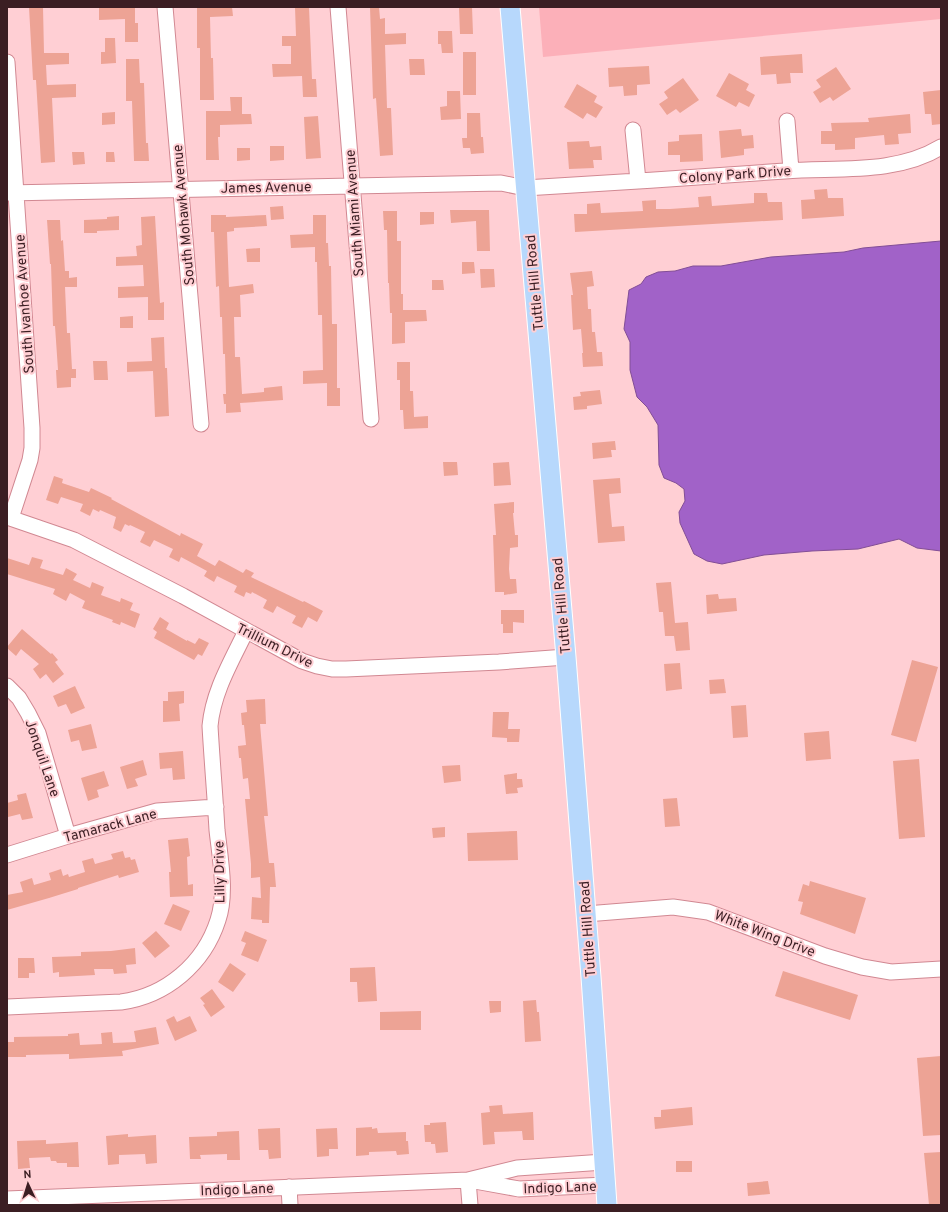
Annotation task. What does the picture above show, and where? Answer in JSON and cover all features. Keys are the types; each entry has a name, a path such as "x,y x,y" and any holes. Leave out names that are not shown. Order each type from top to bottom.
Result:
{"main road":[{"name":"Tuttle Hill Road","path":"510,7 566,657 607,1205"}],"street":[{"name":"South Mohawk Avenue","path":"165,7 201,424"},
{"name":"South Miami Avenue","path":"338,7 370,419"},
{"name":"South Ivanhoe Avenue","path":"7,62 12,193 32,428 32,448 30,460 9,518"},
{"path":"787,121 791,170"},
{"path":"633,130 638,181"},
{"name":"Colony Park Drive","path":"525,188 791,170 871,167 906,162 941,147"},
{"name":"James Avenue","path":"12,193 180,188 501,183 525,188"},
{"name":"Trillium Drive","path":"9,518 74,540 183,596 302,661 317,666 332,669 499,662 566,657"},
{"name":"Lilly Drive","path":"7,1007 129,1001 170,984 191,966 208,943 218,920 222,886 210,726 211,714 216,694 246,631"},
{"name":"Jonquil Lane","path":"7,686 19,698 38,733 68,836"},
{"name":"Tamarack Lane","path":"7,855 157,811 216,807"},
{"name":"White Wing Drive","path":"586,914 673,907 708,912 825,956 862,967 891,972 941,969"},
{"name":"Indigo Lane","path":"7,1198 468,1180 517,1168 604,1162"},
{"path":"468,1180 470,1205"},
{"name":"Indigo Lane","path":"468,1180 519,1189 606,1185"},
{"path":"289,1187 290,1205"}],"shaded area":[{"path":"539,7 941,7 941,19 543,57"},
{"path":"941,241 941,551 917,548 899,539 858,549 764,555 722,564 707,561 694,554 680,523 679,512 685,501 684,489 676,483 664,478 659,465 658,425 647,407 637,397 630,370 630,342 624,329 629,290 641,284 646,277 658,272 675,271 693,266 721,266 771,257 844,252 863,248"}],"building":[{"path":"29,7 43,7 44,53 69,53 69,64 46,65 47,85 76,84 76,97 52,98 55,162 41,163 36,80 33,80"},
{"path":"99,7 135,7 135,23 138,23 138,42 125,42 125,19 99,20"},
{"path":"197,7 232,7 233,16 210,17 214,100 200,100 200,48 197,48"},
{"path":"295,7 309,7 312,79 316,79 317,97 303,97 302,76 273,77 272,64 291,64 291,46 282,46 282,36 296,36"},
{"path":"370,7 379,7 380,19 385,18 385,34 406,33 406,44 385,45 387,108 391,108 393,155 380,156 376,98 373,99"},
{"path":"459,7 472,7 473,34 460,34"},
{"path":"438,31 452,31 453,53 442,53 441,44 438,44"},
{"path":"105,38 115,38 116,63 101,64 101,52 105,52"},
{"path":"463,52 476,52 476,95 463,95"},
{"path":"802,54 803,73 790,73 791,83 777,84 776,74 761,75 760,57"},
{"path":"126,59 139,59 140,83 144,83 146,143 148,143 149,161 134,161 132,101 126,101"},
{"path":"409,59 424,59 425,75 410,75"},
{"path":"649,66 650,84 637,85 637,95 624,96 623,86 609,87 608,68"},
{"path":"836,67 851,89 833,101 830,97 820,103 813,92 821,87 816,80"},
{"path":"729,73 749,84 746,90 755,95 749,107 739,102 736,107 716,96"},
{"path":"683,78 699,100 680,113 676,109 667,115 659,104 668,98 664,92"},
{"path":"577,84 597,96 594,102 603,107 596,118 587,113 583,119 564,107"},
{"path":"941,90 941,124 932,125 931,114 925,114 923,92"},
{"path":"447,91 460,91 461,119 441,120 440,107 447,106"},
{"path":"230,97 242,97 242,114 251,114 252,124 220,125 220,137 218,137 219,160 206,160 206,111 231,111"},
{"path":"115,112 115,124 102,125 102,113"},
{"path":"467,113 480,113 481,137 483,137 484,153 471,154 470,148 463,148 462,138 467,138"},
{"path":"910,114 911,133 898,134 899,144 885,145 884,135 855,138 855,149 835,150 835,144 821,144 821,131 832,131 831,123 869,122 868,118"},
{"path":"318,116 321,158 306,159 304,117"},
{"path":"741,129 742,136 753,135 754,148 744,149 744,155 721,158 719,131"},
{"path":"702,134 703,161 680,162 680,155 668,155 668,142 679,141 679,135"},
{"path":"589,141 590,147 601,146 602,160 593,160 594,168 569,169 567,142"},
{"path":"270,146 284,146 284,160 270,161"},
{"path":"237,148 250,148 250,160 237,161"},
{"path":"72,152 84,152 85,164 73,165"},
{"path":"106,152 114,152 115,162 106,162"},
{"path":"827,189 828,198 843,198 844,216 802,219 801,200 815,199 814,190"},
{"path":"754,193 767,193 768,202 782,202 783,220 575,232 574,214 587,214 587,204 600,203 601,213 643,211 642,201 656,200 656,209 699,207 698,197 711,196 712,206 754,203"},
{"path":"283,206 284,219 271,220 270,207"},
{"path":"450,210 489,210 490,251 477,251 476,221 451,223"},
{"path":"383,211 397,211 397,241 401,241 401,294 403,294 403,310 426,310 427,321 405,322 405,343 392,344 392,313 390,313 388,283 387,230 384,230"},
{"path":"420,212 434,212 434,224 420,225"},
{"path":"211,215 226,215 226,217 266,215 267,226 234,228 234,231 227,232 229,287 253,284 254,293 240,295 241,317 234,317 235,357 240,357 242,394 264,392 264,388 282,386 283,400 240,403 241,412 226,413 226,404 224,404 223,394 226,394 225,354 223,354 219,286 216,287 214,232 211,232"},
{"path":"313,215 326,215 326,243 328,243 329,266 331,266 332,324 337,324 337,388 340,388 340,406 327,406 327,383 303,384 303,371 323,370 322,315 318,315 317,262 315,262 315,247 291,248 290,235 313,234"},
{"path":"119,216 119,230 84,233 84,220 107,219 107,217"},
{"path":"155,216 160,303 164,302 164,320 148,320 148,297 118,298 118,287 144,286 143,265 116,266 116,257 137,256 136,246 142,245 141,217"},
{"path":"47,220 60,220 65,271 69,271 69,278 77,277 77,287 65,287 67,333 70,333 72,369 76,369 76,378 71,378 71,387 57,388 56,370 58,370 55,326 53,326 51,264"},
{"path":"260,248 260,262 247,262 246,249"},
{"path":"462,262 474,262 475,273 462,274"},
{"path":"480,269 494,269 495,287 481,288"},
{"path":"592,271 594,286 587,287 588,309 591,309 592,332 595,332 597,352 602,352 603,366 583,367 581,329 573,330 571,295 573,295 570,273"},
{"path":"432,280 443,280 444,290 432,290"},
{"path":"133,316 133,328 120,328 120,317"},
{"path":"164,337 169,416 155,417 153,371 127,372 127,362 152,361 151,338"},
{"path":"93,361 107,361 108,380 94,380"},
{"path":"397,362 410,362 410,391 413,391 414,417 428,416 428,428 404,429 403,410 400,410 400,380 397,380"},
{"path":"600,390 602,404 587,406 587,409 574,410 573,397 581,396 580,392"},
{"path":"615,441 616,450 611,450 612,457 593,459 592,443"},
{"path":"443,462 457,462 458,475 444,476"},
{"path":"509,462 511,485 494,486 493,463"},
{"path":"54,476 63,479 62,483 89,492 91,488 180,536 181,533 203,544 197,556 215,566 219,560 243,573 246,569 254,573 251,577 323,611 317,622 308,617 302,628 292,623 296,616 277,606 273,613 263,608 267,600 252,592 251,594 246,592 244,597 234,592 237,586 217,576 214,582 204,576 207,571 181,557 179,562 169,557 173,549 154,540 150,547 140,542 145,532 125,524 121,532 113,528 116,517 100,510 99,512 93,509 90,516 80,511 83,504 61,497 58,504 46,500"},
{"path":"620,478 621,493 609,494 612,527 624,526 625,541 598,543 593,480"},
{"path":"514,502 513,513 515,535 518,535 518,547 510,548 509,569 510,579 516,579 517,593 504,595 504,592 495,592 493,535 496,535 494,504"},
{"path":"32,557 43,560 40,568 63,575 66,568 77,574 73,580 90,588 92,582 104,587 101,595 120,602 121,598 133,603 130,610 140,614 135,628 121,622 120,625 112,622 113,620 82,608 85,601 70,593 66,601 53,594 55,589 7,574 7,558 29,565"},
{"path":"671,582 675,623 688,622 690,650 676,651 674,636 665,636 663,612 659,612 656,583"},
{"path":"718,594 719,599 736,598 737,611 707,614 706,595"},
{"path":"501,610 524,610 524,623 513,622 513,633 503,633 503,624 501,624"},
{"path":"160,617 169,623 166,629 187,641 195,644 199,638 209,643 202,656 198,654 194,660 154,638 157,632 153,629"},
{"path":"22,629 51,654 52,653 58,660 55,662 64,674 53,683 46,674 40,679 33,669 39,664 21,649 16,656 7,648"},
{"path":"912,660 938,667 916,742 891,735"},
{"path":"680,663 682,689 666,691 664,664"},
{"path":"724,679 726,693 710,694 709,680"},
{"path":"75,686 85,708 71,714 66,704 58,707 53,696"},
{"path":"184,691 184,703 179,704 180,721 163,722 163,701 168,701 168,692"},
{"path":"265,699 266,724 260,724 268,816 264,816 269,863 274,863 276,887 270,887 269,923 262,923 262,920 251,919 252,897 261,898 260,877 251,878 245,799 250,799 248,778 243,779 238,746 246,745 241,713 247,712 246,700"},
{"path":"746,705 748,737 733,738 731,706"},
{"path":"493,712 509,712 508,729 520,729 519,742 507,742 507,738 492,737"},
{"path":"91,724 97,748 82,751 79,740 71,742 68,730"},
{"path":"829,731 831,759 806,761 804,733"},
{"path":"183,751 185,779 173,780 172,768 160,769 159,753"},
{"path":"919,759 925,837 899,839 893,761"},
{"path":"143,760 147,775 135,779 138,786 127,789 120,767"},
{"path":"460,765 461,781 444,783 442,766"},
{"path":"104,771 109,786 97,790 99,797 88,801 81,778"},
{"path":"517,773 517,779 522,779 523,787 517,788 518,793 506,794 504,775"},
{"path":"26,793 33,818 22,820 20,814 8,817 7,803 18,800 17,795"},
{"path":"677,798 680,826 665,827 663,799"},
{"path":"445,827 445,837 433,838 432,828"},
{"path":"517,831 518,860 468,861 467,833"},
{"path":"188,838 190,856 187,857 188,885 193,884 193,896 170,897 169,872 171,872 168,840"},
{"path":"123,851 125,858 130,857 131,860 135,859 139,872 119,878 118,875 78,889 7,910 7,895 23,892 20,882 32,878 34,885 51,880 49,873 61,869 63,876 68,874 69,877 85,872 82,861 93,858 95,864 113,859 111,854"},
{"path":"810,881 866,898 855,934 800,914 803,902 798,901 803,884 809,886"},
{"path":"173,904 190,911 181,931 164,924"},
{"path":"156,931 170,946 155,958 142,943"},
{"path":"245,931 267,940 258,962 241,955 246,943 241,941"},
{"path":"135,948 136,964 126,965 127,973 114,974 113,969 94,969 95,975 59,977 59,972 53,973 52,957 81,956 81,952 111,951"},
{"path":"18,958 34,958 35,973 29,973 29,978 18,978"},
{"path":"230,963 246,974 233,992 218,982"},
{"path":"375,967 377,1001 358,1002 357,982 350,982 350,968"},
{"path":"783,971 858,995 850,1020 775,996"},
{"path":"212,989 225,1007 211,1017 203,1005 205,1004 200,998"},
{"path":"536,1000 537,1012 539,1012 541,1041 525,1042 523,1001"},
{"path":"489,1001 501,1001 501,1012 490,1013"},
{"path":"421,1011 421,1030 380,1030 380,1012"},
{"path":"174,1016 177,1022 190,1016 197,1031 175,1041 166,1020"},
{"path":"156,1027 159,1044 122,1051 123,1056 69,1059 69,1054 8,1057 8,1042 14,1042 14,1037 68,1036 68,1034 79,1033 80,1045 102,1044 101,1033 112,1032 113,1043 136,1042 134,1031"},
{"path":"941,1056 941,1135 923,1136 917,1058"},
{"path":"502,1105 503,1114 533,1112 534,1140 523,1140 522,1131 494,1132 495,1144 483,1145 481,1113 490,1112 489,1106"},
{"path":"692,1107 693,1125 655,1129 654,1117 661,1117 661,1110"},
{"path":"446,1122 448,1152 436,1153 435,1144 425,1142 424,1125"},
{"path":"372,1127 372,1129 377,1128 378,1133 406,1132 406,1141 408,1141 409,1154 397,1155 396,1151 369,1152 369,1155 356,1156 356,1128"},
{"path":"280,1128 281,1158 269,1159 268,1150 259,1150 258,1129"},
{"path":"337,1128 338,1149 329,1149 329,1156 317,1157 316,1129"},
{"path":"239,1131 240,1160 227,1160 227,1154 200,1155 201,1159 190,1159 189,1137 217,1136 217,1132"},
{"path":"128,1134 128,1137 156,1135 157,1163 146,1164 145,1154 119,1155 119,1164 108,1165 106,1136"},
{"path":"46,1140 46,1144 78,1142 79,1167 67,1167 67,1163 57,1163 56,1161 51,1161 50,1157 29,1158 30,1168 18,1169 17,1141"},
{"path":"941,1152 941,1205 929,1205 924,1153"},
{"path":"676,1161 692,1161 692,1172 676,1172"},
{"path":"768,1181 770,1194 748,1196 747,1183"}]}
